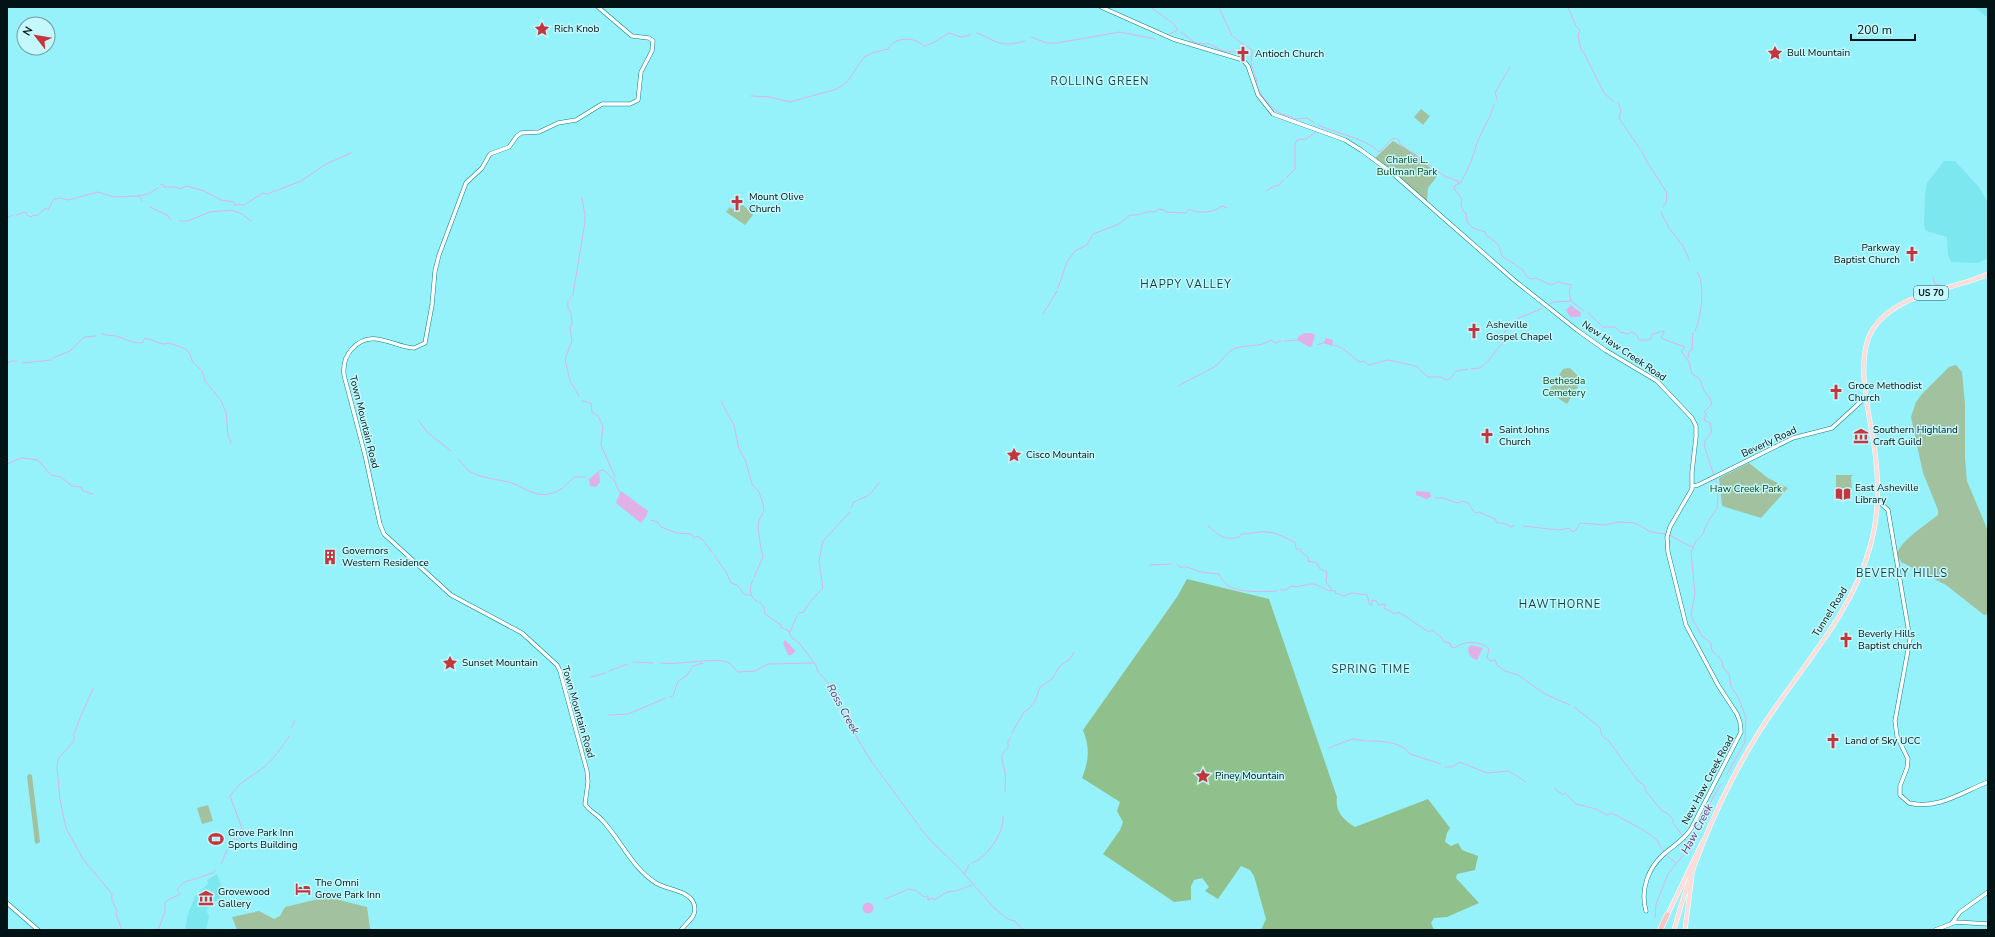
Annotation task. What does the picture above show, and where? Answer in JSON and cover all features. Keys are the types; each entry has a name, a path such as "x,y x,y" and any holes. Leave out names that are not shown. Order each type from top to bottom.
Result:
{"highway":[{"path":"1661,930 1667,915"}],"main road":[{"name":"Tunnel Road","path":"1674,930 1692,871 1729,787 1760,731 1842,613 1853,591 1871,545 1877,500 1876,459 1867,396 1864,356 1870,336 1882,319 1892,310 1911,300 1988,274"},
{"path":"1667,915 1698,848 1706,838"},
{"path":"1685,930 1692,871"}],"street":[{"name":"Town Mountain Road","path":"598,7 632,36 649,38 654,43 652,51 642,72 638,100 630,104 602,104 576,120 558,123 539,132 521,133 516,136 510,147 490,154 482,168 466,183 439,256 435,271 429,326 425,343 420,347 414,348 378,338 366,340 358,344 349,352 345,361 344,375 365,455 380,524 384,534 451,595 522,633 557,665 561,674 587,771 588,782 585,804 588,809 602,820 645,875 656,883 684,893 692,900 695,906 693,917 681,930"},
{"name":"New Haw Creek Road","path":"1101,7 1173,39 1243,60 1248,66 1258,95 1273,114 1345,140 1392,172 1514,280 1577,330 1611,354 1658,381 1694,422 1696,444 1692,472 1693,486 1670,527 1667,538 1668,552 1683,619 1708,669 1737,714 1741,732 1691,829 1685,837 1662,856 1652,868 1645,890 1646,911"},
{"name":"Beverly Road","path":"1693,486 1715,477 1794,438 1832,428 1867,396"},
{"path":"1877,500 1886,507 1889,515 1896,564 1910,639 1895,721 1897,736 1908,759 1907,768 1900,786 1900,795 1904,801 1909,803 1930,804 1968,792 1988,782"},
{"path":"1952,923 1960,912 1988,892"},
{"path":"7,903 38,930"},
{"path":"1935,930 1952,923 1988,924"}],"shaded area":[{"path":"1974,7 1988,7 1988,18"},
{"path":"1944,161 1955,161 1978,186 1988,202 1988,258 1978,263 1951,262 1948,255 1947,237 1926,231 1924,225 1927,183"},
{"path":"1571,305 1581,313 1580,317 1570,317 1566,310"},
{"path":"1304,333 1312,333 1315,335 1312,346 1309,347 1297,340 1299,336"},
{"path":"1326,338 1333,340 1332,346 1323,343"},
{"path":"599,471 600,482 596,487 590,486 589,479"},
{"path":"621,491 648,511 641,523 617,504 616,502"},
{"path":"1416,491 1430,492 1431,497 1426,499 1416,495"},
{"path":"785,640 795,650 795,652 791,655 788,655 783,643"},
{"path":"1471,645 1483,648 1477,660 1473,659 1469,654 1468,648"},
{"path":"217,874 224,894 206,910 209,916 206,930 185,930 188,914 195,896 208,884 207,880"},
{"path":"866,903 870,903 872,904 872,912 866,913 863,910 863,906"}],"green space":[{"path":"1421,109 1430,116 1423,125 1414,117"},
{"name":"Charlie L. Bullman Park","path":"1393,141 1415,154 1438,175 1428,188 1427,202 1375,158"},
{"path":"743,205 753,215 745,225 726,212 730,207 732,209"},
{"path":"1956,365 1962,372 1965,404 1965,458 1967,481 1988,531 1988,614 1984,615 1946,585 1901,562 1897,554 1908,538 1938,515 1938,510 1923,473 1911,417 1916,402 1922,394 1949,367"},
{"name":"Bethesda Cemetery","path":"1570,368 1582,380 1567,404 1548,392 1563,369"},
{"name":"Haw Creek Park","path":"1749,463 1768,478 1788,488 1761,518 1722,506 1719,478"},
{"path":"1836,475 1853,475 1851,477 1852,489 1836,488"},
{"path":"1187,579 1269,599 1337,797 1337,807 1341,815 1355,827 1428,799 1450,828 1445,842 1451,846 1458,843 1462,850 1478,856 1475,870 1457,874 1456,878 1479,903 1447,917 1434,918 1431,923 1434,930 1261,930 1266,919 1254,876 1250,870 1241,866 1218,899 1205,891 1209,887 1202,878 1194,880 1191,886 1191,900 1174,902 1103,854 1120,830 1123,822 1117,811 1120,802 1082,778 1088,754 1087,743 1083,730 1177,597"},
{"path":"29,774 32,775 40,842 37,844 35,843 27,776"},
{"path":"208,805 213,821 202,824 197,808"},
{"path":"327,897 367,907 371,930 237,930 232,917 259,911 274,919 280,916 285,907"}],"waterway":[{"name":"Haw Creek","path":"1150,7 1174,24 1178,30 1167,35"},
{"name":"Haw Creek","path":"1219,7 1232,36 1253,51 1251,62 1257,81 1256,84"},
{"path":"1568,7 1576,26 1580,30 1578,36 1581,50 1584,53 1604,93 1614,102"},
{"path":"1031,37 1047,43 1057,43 1120,32 1155,39"},
{"name":"Haw Creek","path":"1181,32 1195,43 1209,44 1223,51 1236,52 1242,46"},
{"path":"751,96 770,97 790,102 837,89 847,82 864,57 872,53 888,49 899,40 910,39 924,46 949,33 961,37 970,35"},
{"path":"977,33 1004,44 1025,41"},
{"path":"1497,99 1495,93 1510,67"},
{"name":"Haw Creek","path":"1257,87 1267,102 1280,113 1295,119 1307,118 1315,123"},
{"path":"1618,103 1621,110 1619,118 1640,149"},
{"name":"Haw Creek","path":"1494,105 1477,143 1467,171 1460,183 1454,186 1455,190 1462,199 1461,206 1466,213 1467,222 1473,228 1485,232 1486,235 1498,244 1502,256 1523,270 1530,279 1536,278 1551,285 1558,282 1572,285 1569,290 1571,301 1584,311"},
{"name":"Haw Creek","path":"1318,125 1367,143 1379,152 1392,139 1396,138 1399,140 1400,144 1446,177 1458,181 1458,184"},
{"path":"1286,178 1295,169 1295,144 1297,140 1306,139 1316,132"},
{"path":"1642,151 1667,193 1666,203 1663,207"},
{"path":"160,185 163,184 164,187 176,187 179,189 187,186 204,191 221,200 234,202 235,205 244,205 263,193 267,194 301,181 326,164 351,153"},
{"path":"1266,191 1274,186 1278,186 1283,180"},
{"path":"16,215 26,212 27,215 31,217 33,215 37,216 46,208 48,210 54,199 61,198 68,200 98,192 114,197 139,196 148,194 158,188"},
{"path":"139,196 142,201"},
{"path":"573,295 585,222 582,198"},
{"path":"1058,288 1067,262 1075,251 1087,245 1093,234 1119,224 1130,215 1156,212 1158,209 1166,212 1186,213 1189,209 1197,212 1206,212 1215,210 1222,206 1227,208"},
{"path":"150,207 167,215 171,220"},
{"path":"179,221 188,221 210,212 232,210 242,214 251,221"},
{"path":"1661,212 1669,228"},
{"path":"7,218 13,215"},
{"path":"1670,229 1683,246 1690,261"},
{"path":"1695,331 1702,301 1700,277 1697,272"},
{"path":"1933,277 1935,284 1940,285"},
{"path":"1043,314 1057,291"},
{"path":"568,301 568,308 571,313 572,324 570,327 572,341 565,359 570,381 579,396"},
{"path":"1550,304 1553,302 1571,301"},
{"path":"1507,327 1519,318 1543,308"},
{"name":"Haw Creek","path":"1588,313 1603,327 1615,327 1620,332 1628,334 1631,332 1636,334 1639,340 1649,340 1652,337 1652,334 1664,331 1661,337 1663,339 1685,347 1681,351 1689,362 1692,374 1700,379 1704,391 1710,398 1712,404 1704,412 1706,414 1704,420 1710,423 1711,428 1711,433 1706,439 1704,445 1714,476"},
{"path":"1471,369 1480,368 1488,361 1504,341 1505,331"},
{"path":"1688,358 1689,351 1692,350 1693,333"},
{"path":"102,334 117,336 139,343 142,343 145,338 163,344 169,343 186,349 190,354 192,361 202,371 205,381 220,399 226,412 228,435 231,443"},
{"path":"53,358 70,351 84,337 96,336"},
{"path":"1178,386 1214,367 1236,348 1266,343 1271,340 1275,343 1281,341"},
{"path":"1284,341 1297,340"},
{"path":"1317,345 1323,343"},
{"path":"1333,345 1344,350 1360,362 1363,361 1369,365 1388,360 1416,366 1428,377 1440,377 1447,380 1451,378 1456,371 1468,369"},
{"path":"22,363 51,360"},
{"path":"7,364 10,361 17,361"},
{"path":"582,401 591,403 592,412 598,416 603,426 601,445 615,477"},
{"path":"721,401 734,425 739,449 745,459 752,484 759,492 763,504 764,511 759,520 758,527 763,557 754,577"},
{"path":"419,421 427,432 451,451"},
{"path":"7,464 21,458 38,460 51,475 61,477 72,486 81,487 83,491 93,494"},
{"path":"458,459 472,473 515,484 531,492 544,495 557,491 574,477 585,477"},
{"path":"599,471 604,470 614,480 620,493"},
{"name":"Haw Creek","path":"1716,479 1718,498 1717,508 1706,525 1703,534 1696,541 1691,552 1695,593 1691,616 1702,636 1711,643 1713,652 1722,661 1723,667 1729,674 1731,686 1739,699 1746,718 1745,742 1727,774"},
{"path":"851,508 854,502 869,495 879,483"},
{"path":"1435,498 1443,498 1457,503 1463,501 1468,503 1475,513 1479,512 1495,519 1497,523 1503,523 1512,527 1514,525"},
{"path":"799,613 804,612 810,602 823,588 819,561 823,541 850,512"},
{"name":"Ross Creek","path":"650,520 658,522 661,527 677,533 691,534 694,538 697,536 704,541"},
{"path":"1523,526 1559,530 1569,528 1572,532 1576,530 1580,523 1605,525 1617,522 1635,523 1651,532 1665,534"},
{"path":"1208,526 1219,535 1226,538 1239,537 1241,534 1265,532 1276,534 1295,542 1296,549 1300,549 1302,553 1309,558 1308,561 1317,563 1320,569 1327,572 1326,582 1333,591 1336,591 1335,593 1344,596 1352,593 1367,595 1370,605 1372,605 1372,600 1377,601 1378,605 1386,604 1384,608 1395,614 1398,612 1429,632 1432,630 1441,637 1444,642 1450,643 1451,647 1455,648 1462,644 1472,642 1486,646 1489,649 1487,658 1491,661 1495,660 1497,665 1505,671 1518,675 1545,694 1570,705"},
{"path":"1670,535 1692,547"},
{"name":"Ross Creek","path":"705,543 713,553"},
{"name":"Ross Creek","path":"714,555 726,572 731,583 737,585 745,595 751,595"},
{"path":"1150,565 1172,564"},
{"path":"1177,564 1180,567 1187,567 1201,572 1219,574 1226,584 1232,588 1251,591 1277,591"},
{"name":"Ross Creek","path":"753,580 750,592 752,597 757,601"},
{"path":"1280,590 1286,590 1291,586 1297,587 1313,584 1332,591"},
{"name":"Ross Creek","path":"759,602 764,607 765,614 781,625 781,628 788,630 791,637 799,643 816,665 818,672 831,686 856,736 869,758 919,826"},
{"path":"790,632 797,616"},
{"path":"1012,733 1024,712 1029,709 1036,699 1040,687 1052,679 1060,666 1070,659 1074,652"},
{"path":"661,663 668,664 717,660 729,663 738,672 755,671 768,664 813,663"},
{"path":"633,662 653,663"},
{"path":"670,697 673,696 678,681 686,676 693,666 703,663"},
{"path":"609,671 628,664"},
{"path":"591,677 606,673"},
{"path":"93,689 74,734 74,741 58,759 57,768 60,800 66,828 83,859 112,894 112,900 117,911 116,914 122,930"},
{"path":"609,715 628,714 666,698"},
{"path":"1574,707 1600,728 1602,736 1608,740 1638,781 1645,786 1645,790 1662,811 1667,813 1673,819 1673,823 1683,836"},
{"path":"291,728 295,721"},
{"path":"233,842 235,839 240,839 243,836 243,831 230,796 233,791 270,761 289,736"},
{"path":"1005,792 1005,775 1002,756 1008,748 1008,741 1011,737"},
{"path":"1329,748 1352,739 1367,741"},
{"path":"1369,741 1392,743 1407,750 1410,754 1441,764"},
{"path":"1445,767 1452,767 1460,762 1487,773 1509,771 1526,782"},
{"name":"Haw Creek","path":"1655,918 1656,904 1668,874 1689,848 1696,828 1721,784"},
{"path":"1555,789 1563,795 1565,793 1576,804 1596,809 1607,815 1612,813 1642,829 1658,841 1664,852"},
{"path":"972,863 983,856 994,844 1001,829 1003,816"},
{"name":"Ross Creek","path":"920,828 959,868 994,908 1008,919 1015,921 1022,929 1028,930"},
{"name":"Haw Creek","path":"1685,839 1690,845"},
{"path":"221,864 228,848"},
{"path":"1666,855 1676,863"},
{"path":"964,874 969,865"},
{"path":"158,930 165,912 165,903 180,894 177,889 186,881 213,873 215,870"},
{"path":"956,891 972,885"},
{"path":"885,899 909,889 917,891 924,897 928,896 928,900 932,898 934,900 947,892 955,891"}],"place":[{"name":"Rich Knob","path":"542,29"},
{"name":"Bull Mountain","path":"1775,53"},
{"name":"Antioch Church","path":"1243,54"},
{"name":"Mount Olive Church","path":"737,203"},
{"name":"Parkway Baptist Church","path":"1912,254"},
{"name":"Asheville Gospel Chapel","path":"1474,331"},
{"name":"Groce Methodist Church","path":"1836,392"},
{"name":"Saint Johns Church","path":"1487,436"},
{"name":"Southern Highland Craft Guild","path":"1861,436"},
{"name":"Cisco Mountain","path":"1014,455"},
{"name":"East Asheville Library","path":"1843,494"},
{"name":"Governors Western Residence","path":"330,557"},
{"name":"Beverly Hills Baptist church","path":"1846,640"},
{"name":"Sunset Mountain","path":"450,663"},
{"name":"Land of Sky UCC","path":"1833,741"},
{"name":"Piney Mountain","path":"1203,776"},
{"name":"Grove Park Inn Sports Building","path":"216,839"},
{"name":"The Omni Grove Park Inn","path":"303,889"},
{"name":"Grovewood Gallery","path":"206,898"}],"district":[{"name":"ROLLING GREEN","path":"1100,81"},
{"name":"HAPPY VALLEY","path":"1186,284"},
{"name":"BEVERLY HILLS","path":"1902,573"},
{"name":"HAWTHORNE","path":"1560,604"},
{"name":"SPRING TIME","path":"1371,669"}]}
